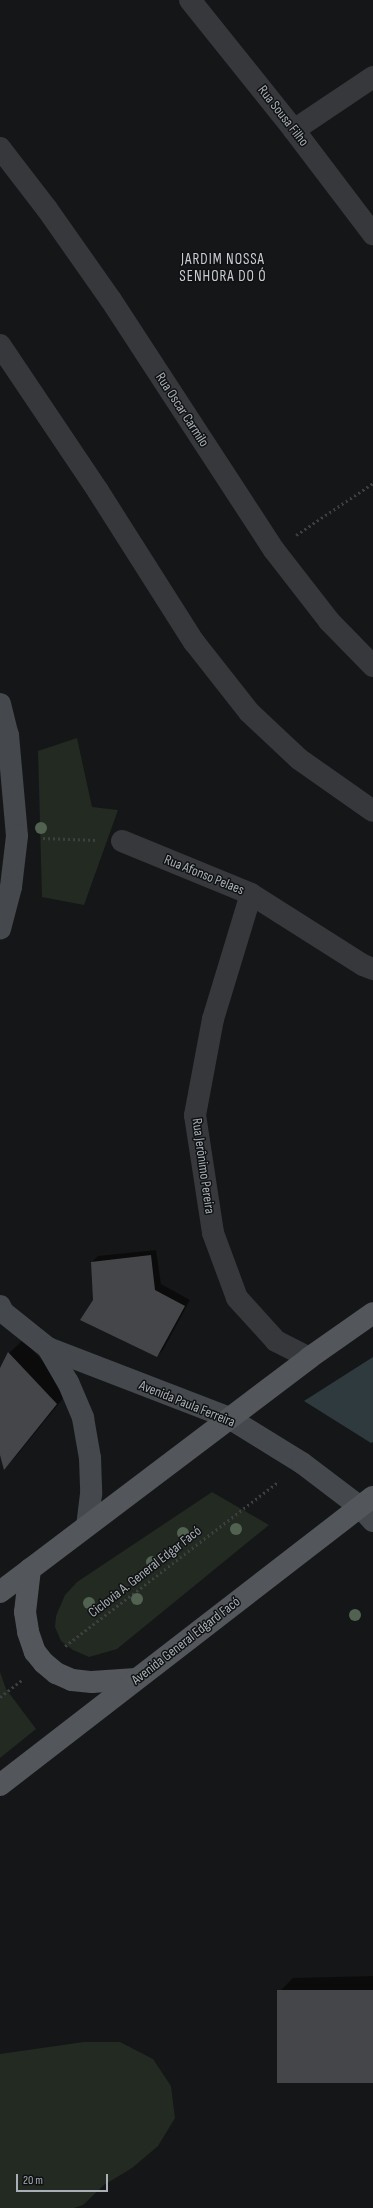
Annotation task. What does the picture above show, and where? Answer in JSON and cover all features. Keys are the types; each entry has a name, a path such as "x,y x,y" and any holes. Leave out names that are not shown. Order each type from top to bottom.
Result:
{"main road":[{"path":"0,704 8,735 17,836 11,887 0,929"},
{"name":"Avenida Paula Ferreira","path":"1,1310 48,1348 229,1418 302,1463 369,1508"},
{"path":"0,1592 309,1358 373,1313"},
{"name":"Avenida Paula Ferreira","path":"48,1348 68,1382 83,1418 90,1458 90,1494 87,1526"},
{"name":"Avenida General Edgard Facó","path":"0,1785 136,1678 369,1508"},
{"path":"30,1569 25,1612 28,1632 35,1652 44,1663 56,1673 72,1680 92,1682 136,1678"}],"street":[{"name":"Rua Sousa Filho","path":"190,0 294,130 373,234"},
{"path":"294,130 373,76"},
{"name":"Rua Oscar Carmilo","path":"0,148 47,209 111,300 274,550 329,621 373,666"},
{"path":"0,345 98,491 194,642 249,712 299,759 373,811"},
{"name":"Rua Afonso Pelaes","path":"122,841 251,894 373,970"},
{"name":"Rua Jerônimo Pereira","path":"251,894 213,1019 195,1115 212,1232 237,1298 276,1341 309,1358"}],"path":[{"path":"274,550 373,483"},
{"path":"17,836 122,841"},
{"name":"Ciclovia A. General Edgar Facó","path":"0,1697 302,1463"}],"shaded area":[{"path":"77,738 92,807 118,810 84,905 42,897 38,751"},
{"path":"373,1357 373,1442 371,1443 304,1401"},
{"path":"212,1492 269,1525 117,1649 89,1657 73,1650 61,1641 55,1627 56,1616 65,1595 77,1582"},
{"path":"0,1672 6,1689 36,1729 0,1758"},
{"path":"84,2042 120,2042 153,2059 171,2086 175,2118 158,2146 132,2168 104,2185 83,2205 74,2208 0,2208 0,2054"}],"building":[{"path":"151,1255 155,1290 185,1306 157,1357 80,1320 93,1300 91,1262"},
{"path":"8,1352 57,1404 4,1470 0,1455 0,1368"},
{"path":"277,1990 373,1990 373,2083 277,2083"}],"district":[{"name":"JARDIM NOSSA SENHORA DO Ó","path":"223,268"}]}
